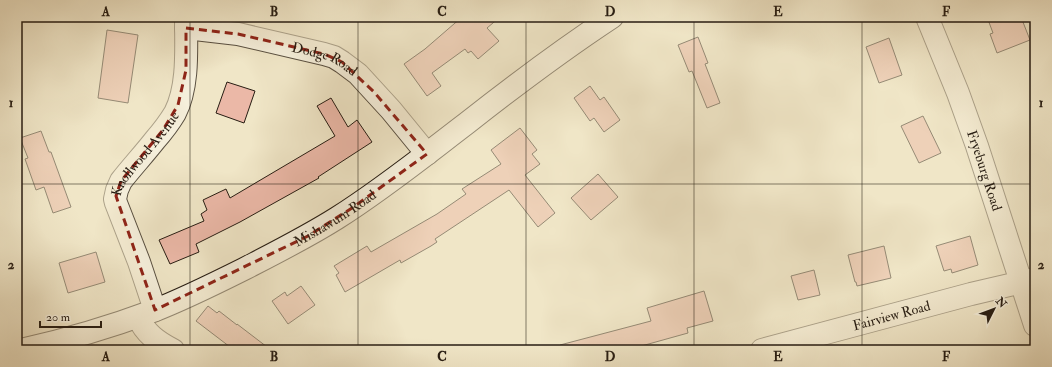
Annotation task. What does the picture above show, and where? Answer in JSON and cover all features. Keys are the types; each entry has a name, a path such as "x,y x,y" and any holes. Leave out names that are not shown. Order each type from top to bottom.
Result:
{"street":[{"name":"Mishawum Road","path":"21,350 90,332 146,313 241,270 308,236 352,208 427,154 523,81 612,17"},
{"name":"Fryeburg Road","path":"927,17 958,93 1028,280 1035,326"},
{"name":"Dodge Road","path":"186,22 334,57 358,74 427,154"},
{"name":"Knollwood Avenue","path":"173,350 150,336 142,325 146,313 140,262 116,203 116,196 121,180 163,130 175,113 181,97 186,70 186,22"},
{"name":"Fairview Road","path":"762,350 1028,280"}],"highlighted area":[{"path":"186,28 238,34 324,54 342,62 374,92 427,154 352,208 308,236 155,310 116,196 121,181 163,130 178,105 186,70"}],"building":[{"path":"462,17 500,17 487,28 499,41 478,59 471,51 468,53 465,49 432,73 441,86 427,96 404,64 425,49"},
{"path":"987,17 1021,17 1030,40 997,53 990,34 993,33"},
{"path":"107,30 138,35 128,103 98,98"},
{"path":"698,37 708,63 705,64 720,103 707,108 692,71 689,72 678,45"},
{"path":"889,38 902,75 879,83 866,47"},
{"path":"227,82 255,91 244,123 216,113"},
{"path":"590,86 600,100 604,97 620,120 604,132 594,118 590,121 574,98"},
{"path":"331,98 348,127 357,120 372,142 318,177 319,178 240,222 196,244 199,252 170,264 159,240 204,221 201,214 207,210 203,200 226,189 230,198 335,136 317,106"},
{"path":"923,116 941,153 919,163 901,126"},
{"path":"520,128 537,150 532,154 540,164 525,175 555,213 538,227 509,190 435,239 437,242 431,246 401,263 400,260 345,292 336,275 339,273 334,266 367,246 371,252 437,214 466,194 462,189 501,164 491,150"},
{"path":"41,131 49,152 51,152 71,207 53,213 44,187 36,190 25,159 28,158 20,138"},
{"path":"598,174 618,197 591,220 571,198"},
{"path":"970,236 978,265 952,273 951,269 944,271 936,246"},
{"path":"884,246 891,278 857,286 848,255"},
{"path":"96,252 105,282 68,293 59,263"},
{"path":"814,270 820,295 798,300 791,276"},
{"path":"301,286 315,305 288,324 272,301 285,292 287,296"},
{"path":"704,291 713,321 687,328 688,333 627,350 561,350 560,345 651,321 647,308"},
{"path":"208,306 217,313 219,311 271,350 234,350 196,321"}]}
